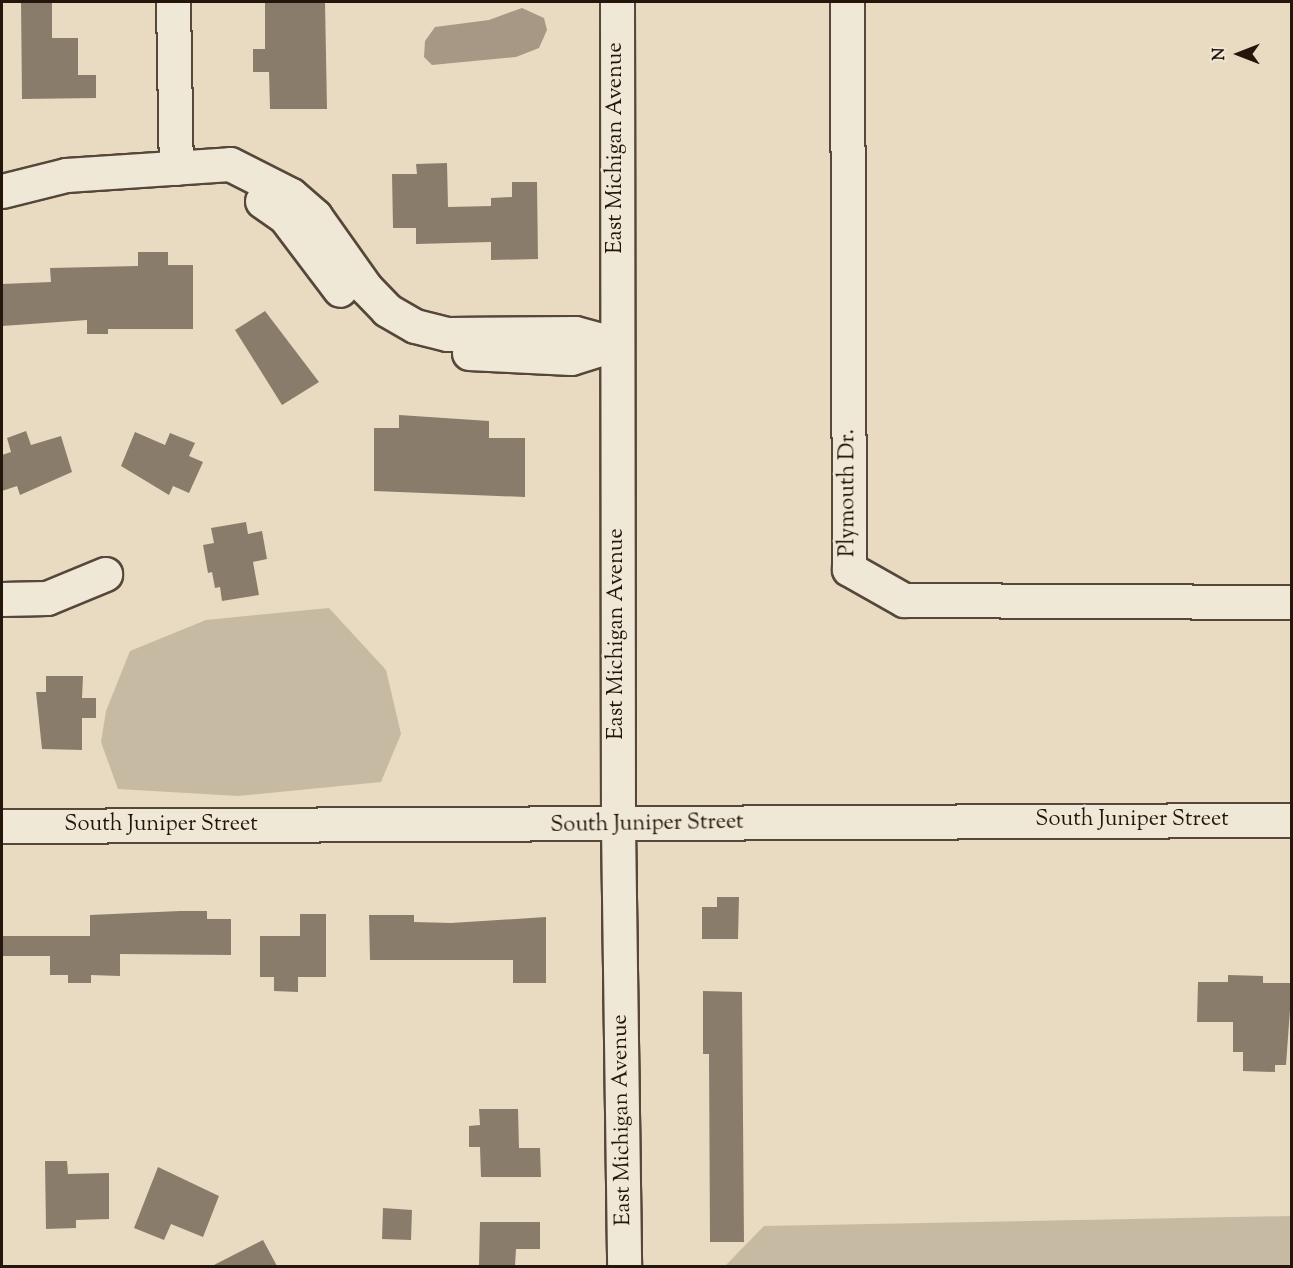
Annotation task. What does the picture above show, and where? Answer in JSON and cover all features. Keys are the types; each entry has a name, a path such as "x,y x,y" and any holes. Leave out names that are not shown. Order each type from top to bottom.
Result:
{"street":[{"path":"173,2 176,168"},
{"name":"East Michigan Avenue","path":"617,2 618,825 624,1266"},
{"name":"Plymouth Dr.","path":"847,2 849,569 904,600 1292,602"},
{"path":"2,191 66,175 230,164 291,195 315,216 366,288 387,310 415,326 447,334 575,333 616,344"},
{"path":"2,599 47,598 105,574"},
{"name":"South Juniper Street","path":"2,826 618,825 1292,820"}],"shaded area":[{"path":"522,8 544,18 547,30 539,48 516,57 432,65 424,57 425,41 435,27 489,20"},
{"path":"329,608 386,670 401,734 381,782 238,796 118,789 101,742 106,711 130,651 206,620"},
{"path":"1291,1216 1291,1266 725,1266 764,1226"}],"building":[{"path":"21,2 52,2 52,38 78,38 78,75 96,75 96,98 22,99"},
{"path":"265,2 325,2 327,109 270,109 269,72 253,72 253,49 265,49"},
{"path":"447,163 448,207 491,206 491,198 512,197 512,182 537,182 538,259 491,260 491,242 416,244 416,228 393,228 392,174 417,174 416,164"},
{"path":"138,252 168,252 168,265 193,265 193,329 108,329 108,334 87,334 87,320 2,326 2,284 51,282 50,268 138,266"},
{"path":"265,311 319,382 282,405 235,330"},
{"path":"399,415 489,421 489,438 525,438 525,497 374,491 374,428 399,428"},
{"path":"26,431 31,445 61,436 72,472 20,495 17,486 2,491 2,455 11,452 7,438"},
{"path":"135,432 165,445 170,433 195,443 189,456 203,462 189,493 173,486 169,495 121,466"},
{"path":"246,522 248,534 262,531 267,559 253,562 259,595 222,601 220,587 215,588 212,572 208,573 203,545 214,543 211,528"},
{"path":"46,676 83,676 82,698 96,698 96,718 82,718 82,750 42,749 36,692 46,692"},
{"path":"717,897 739,897 738,939 702,939 702,907 717,907"},
{"path":"207,911 207,919 231,919 231,955 120,954 120,976 91,975 91,983 68,983 68,975 50,975 50,956 2,956 2,936 90,936 90,915"},
{"path":"300,914 326,914 326,977 298,977 298,992 274,991 274,977 260,977 260,936 300,936"},
{"path":"369,915 414,915 414,922 451,923 546,917 546,983 513,983 513,960 370,960"},
{"path":"1228,975 1263,976 1263,983 1292,983 1286,1065 1275,1065 1275,1072 1243,1071 1243,1052 1233,1052 1233,1022 1197,1022 1198,982 1228,982"},
{"path":"703,991 742,992 744,1242 710,1242 709,1054 703,1054"},
{"path":"479,1109 518,1109 519,1148 540,1148 541,1177 481,1177 480,1147 469,1147 469,1126 480,1125"},
{"path":"45,1161 67,1161 68,1174 109,1173 109,1219 76,1220 76,1228 46,1229"},
{"path":"158,1167 219,1196 203,1237 171,1224 164,1240 134,1228"},
{"path":"383,1208 412,1210 411,1240 382,1239"},
{"path":"480,1222 540,1222 540,1249 516,1249 515,1266 479,1266"},
{"path":"263,1240 277,1266 212,1266"}]}
